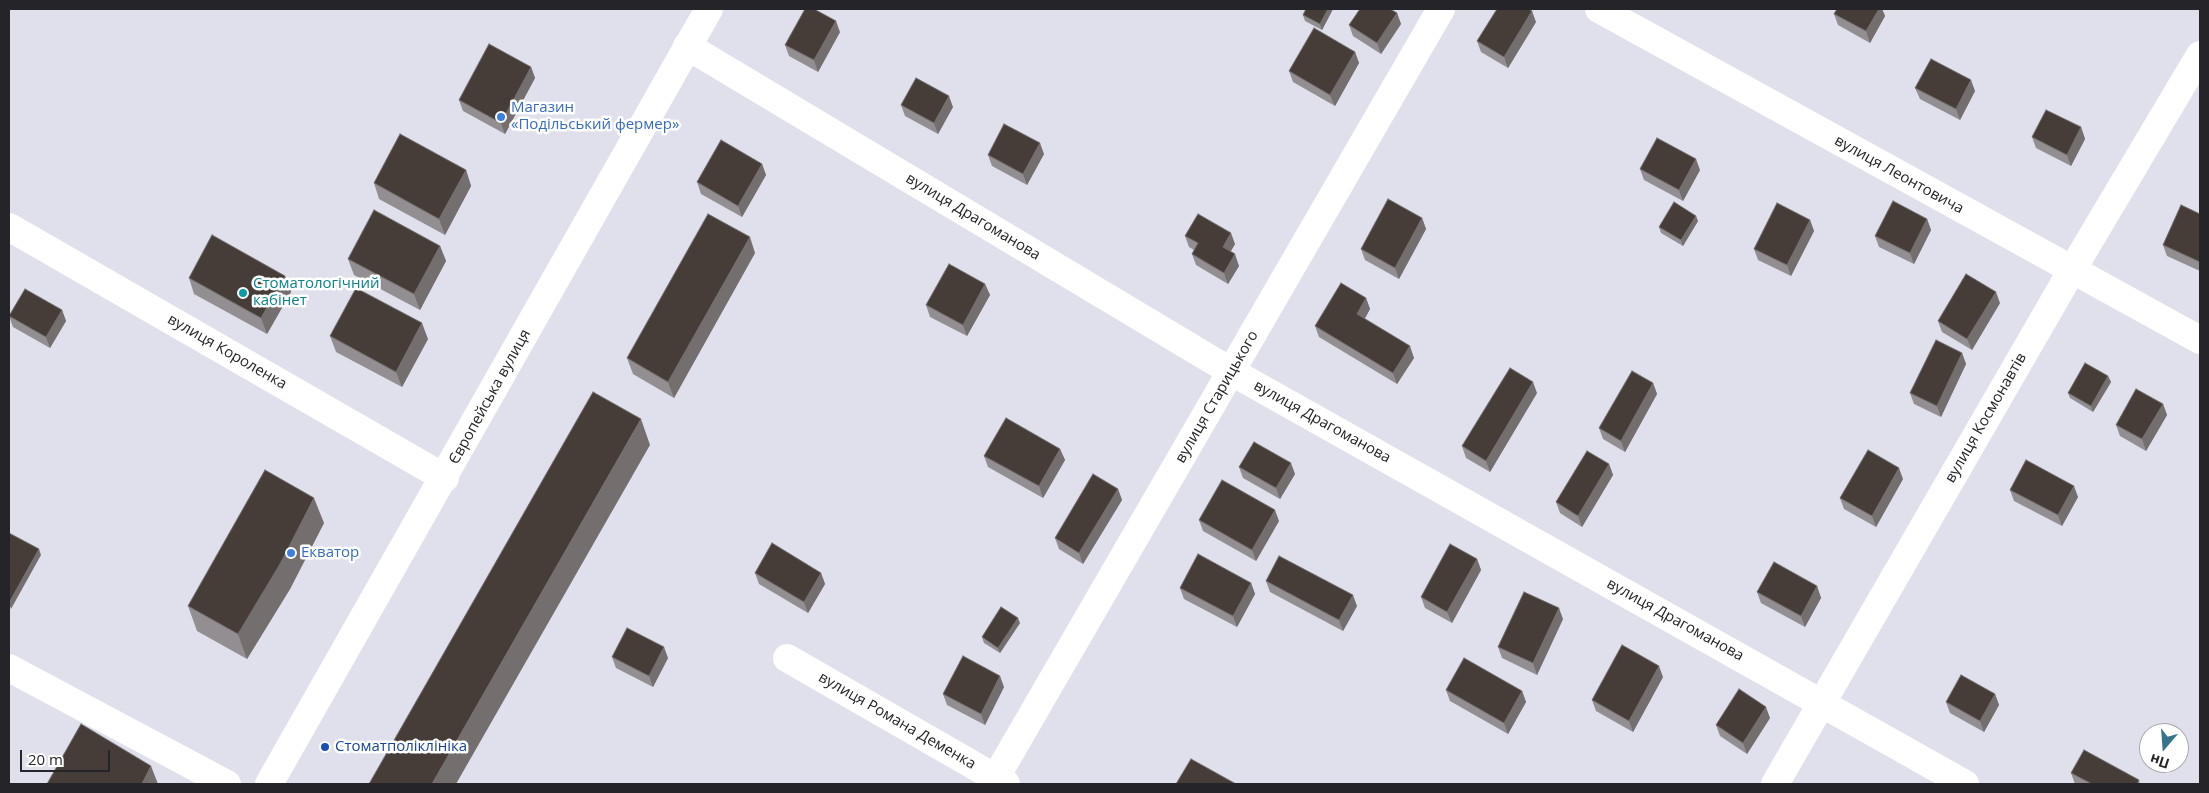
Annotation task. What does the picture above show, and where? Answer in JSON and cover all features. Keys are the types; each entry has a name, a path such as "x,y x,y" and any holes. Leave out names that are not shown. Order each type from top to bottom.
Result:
{"street":[{"name":"Європейська вулиця","path":"269,784 445,478 709,9"},
{"name":"вулиця Старицького","path":"998,782 1441,9"},
{"name":"вулиця Леонтовича","path":"1599,9 2200,340"},
{"name":"вулиця Драгоманова","path":"687,46 1232,372 1965,784"},
{"name":"вулиця Космонавтів","path":"1775,784 2072,270 2200,55"},
{"name":"вулиця Короленка","path":"9,227 445,478"},
{"name":"вулиця Романа Деменка","path":"787,658 998,782"},
{"path":"9,668 227,784"}],"building":[{"path":"805,9 814,9 836,21 814,60 785,45"},
{"path":"1306,9 1328,9 1320,24 1303,15"},
{"path":"1360,9 1390,9 1397,13 1377,43 1349,25"},
{"path":"1497,9 1528,9 1532,11 1504,57 1477,41"},
{"path":"1837,9 1879,9 1866,31 1834,14"},
{"path":"1314,28 1355,52 1330,95 1289,71"},
{"path":"489,44 531,67 501,123 459,100"},
{"path":"1931,59 1971,80 1956,109 1915,88"},
{"path":"916,78 949,96 934,123 901,105"},
{"path":"2046,110 2081,127 2067,155 2032,137"},
{"path":"1004,124 1040,143 1023,174 988,155"},
{"path":"400,134 466,170 439,219 374,183"},
{"path":"1657,138 1696,159 1679,190 1640,169"},
{"path":"721,140 762,164 738,206 697,182"},
{"path":"1388,199 1422,218 1395,268 1361,249"},
{"path":"1893,201 1927,219 1910,253 1875,236"},
{"path":"1674,202 1696,216 1681,240 1659,227"},
{"path":"1777,203 1810,220 1787,265 1754,249"},
{"path":"2181,205 2200,214 2200,262 2163,245"},
{"path":"374,210 440,246 414,294 348,259"},
{"path":"708,214 750,237 668,382 627,358"},
{"path":"1198,214 1231,233 1223,247 1235,254 1224,273 1192,254 1198,243 1185,236"},
{"name":"Стоматологічний кабінет","path":"212,235 285,276 261,318 189,278"},
{"path":"949,264 985,284 963,325 926,305"},
{"path":"1966,274 1996,292 1967,339 1938,321"},
{"path":"1341,283 1366,298 1357,314 1410,346 1393,373 1315,326"},
{"path":"356,288 422,323 396,372 330,336"},
{"path":"25,289 62,310 46,337 9,316"},
{"path":"1936,340 1962,353 1937,406 1910,393"},
{"path":"2085,363 2108,376 2091,406 2068,393"},
{"path":"1510,368 1533,382 1486,461 1462,446"},
{"path":"1632,371 1653,383 1621,441 1599,428"},
{"path":"2136,389 2163,404 2142,439 2116,425"},
{"path":"593,392 641,419 432,784 369,784"},
{"path":"1006,418 1060,449 1039,486 984,456"},
{"path":"1254,442 1291,463 1276,488 1239,467"},
{"path":"1868,450 1899,468 1872,516 1840,498"},
{"path":"1587,451 1609,464 1578,516 1556,502"},
{"path":"2026,460 2074,486 2058,515 2010,490"},
{"path":"265,470 314,498 280,564 238,634 188,606"},
{"path":"1093,474 1118,489 1079,553 1055,538"},
{"path":"1222,480 1275,510 1252,550 1199,520"},
{"path":"9,533 39,549 9,603"},
{"path":"772,543 821,573 804,602 755,573"},
{"path":"1450,544 1477,559 1447,612 1421,597"},
{"path":"1198,554 1251,583 1233,616 1180,588"},
{"path":"1279,556 1353,595 1339,620 1266,581"},
{"path":"1774,562 1817,586 1801,616 1757,592"},
{"path":"1524,592 1559,608 1533,663 1498,647"},
{"path":"1001,607 1018,618 998,648 982,637"},
{"path":"627,628 664,647 649,676 612,657"},
{"path":"1622,645 1659,666 1629,721 1592,700"},
{"path":"963,656 1000,676 981,714 943,694"},
{"path":"1464,658 1522,691 1504,723 1446,690"},
{"path":"1961,675 1995,694 1980,721 1946,702"},
{"path":"1739,689 1766,707 1743,743 1716,725"},
{"path":"81,724 151,766 142,784 47,784"},
{"path":"2084,750 2139,780 2137,784 2092,784 2071,773"},
{"path":"1191,759 1236,784 1176,784"}],"place":[{"name":"Магазин «Подільський фермер»","path":"501,117"},
{"name":"Стоматологічний кабінет","path":"243,293"},
{"name":"Екватор","path":"291,553"},
{"name":"Стоматполіклініка","path":"325,747"}]}
